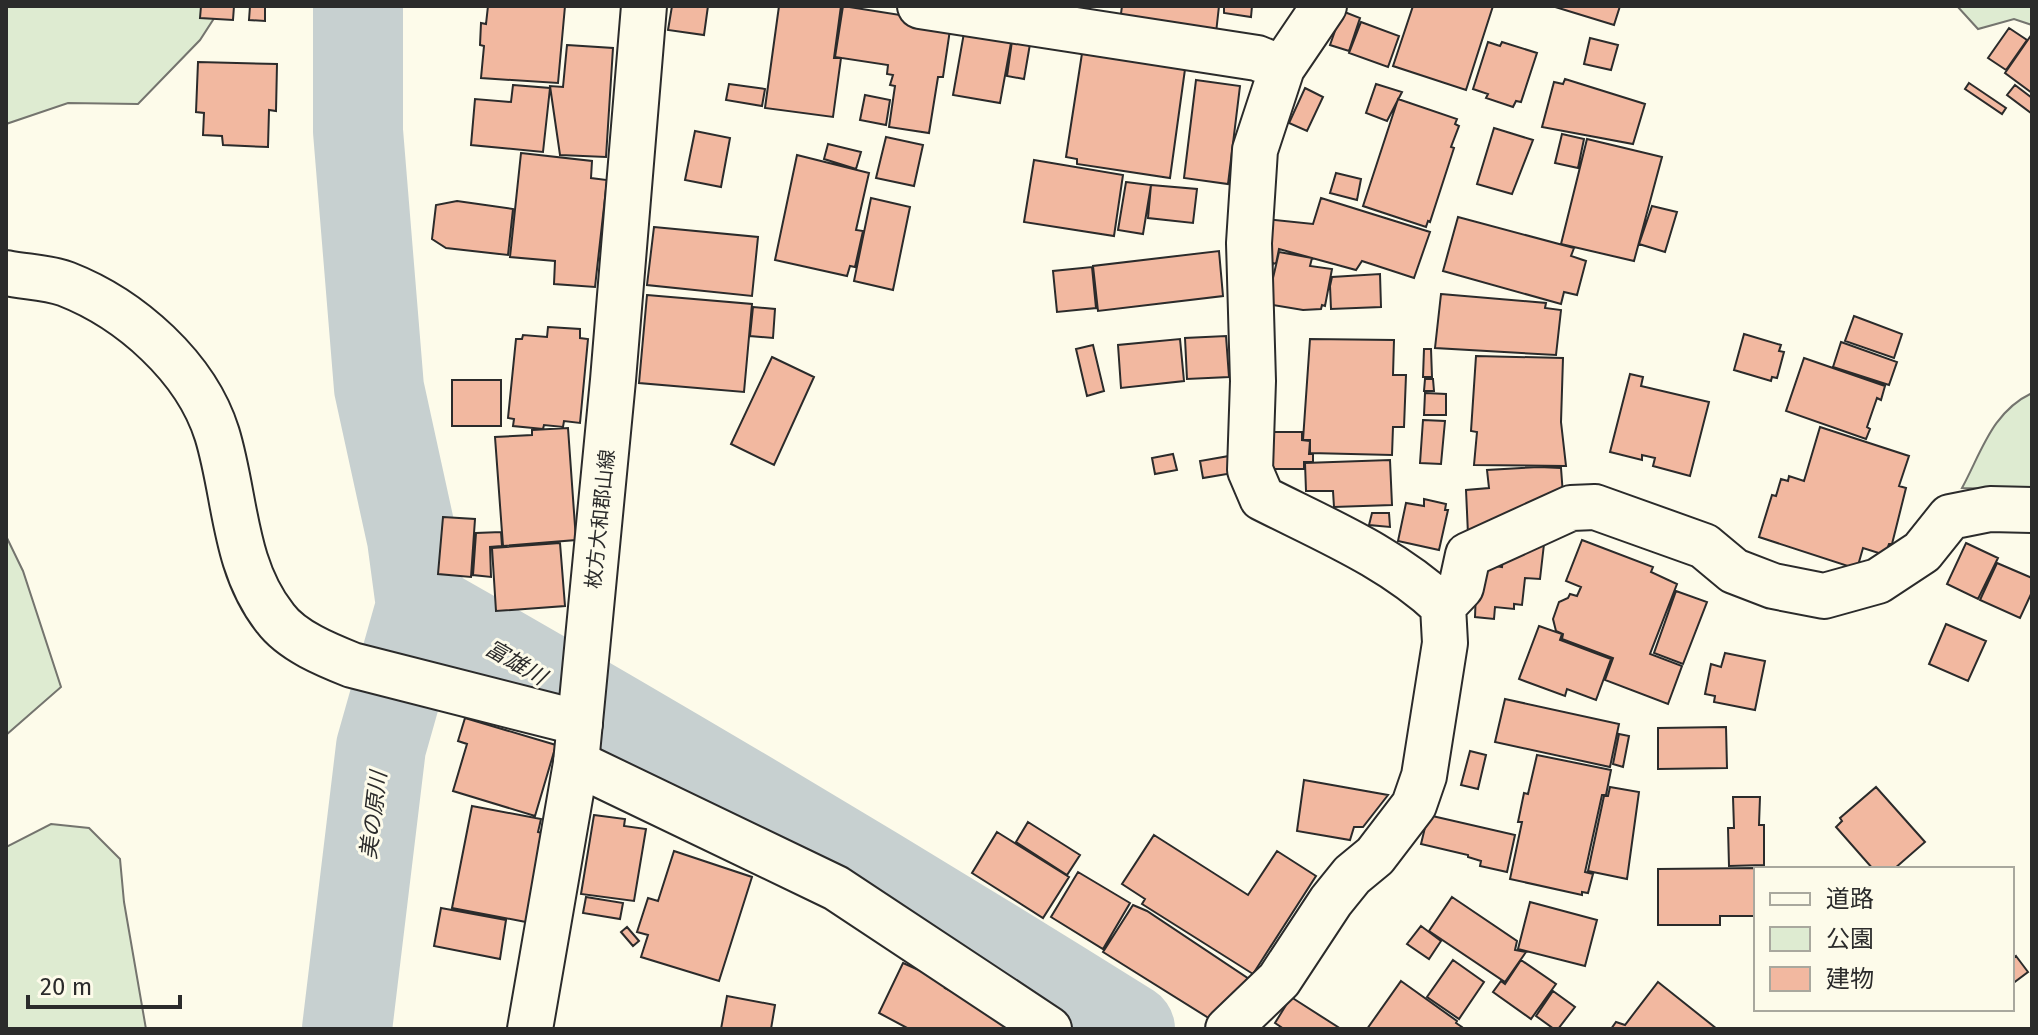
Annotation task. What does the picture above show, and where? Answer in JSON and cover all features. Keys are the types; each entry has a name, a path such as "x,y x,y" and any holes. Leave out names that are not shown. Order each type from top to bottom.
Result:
{"street":[{"name":"枚方大和郡山線","path":"530,1029 578,743 613,380 644,6"},
{"path":"920,6 1242,55 1282,68"},
{"path":"1228,1029 1279,980 1331,901 1352,875 1375,856 1414,805 1424,776 1445,643 1443,606 1418,582 1356,543 1262,498 1250,470 1253,381 1249,243 1255,150 1282,68 1324,6"},
{"path":"6,273 65,283 120,313 170,353 201,397 217,434 250,580 276,621 317,652 578,743 836,888 1049,1029"},
{"path":"1443,606 1461,587 1468,555 1571,508 1595,507 1704,546 1734,571 1773,586 1824,596 1878,581 1922,552 1950,517 1990,509 2032,510"}],"green space":[{"path":"6,6 222,6 200,40 138,104 68,103 6,124"},
{"path":"1957,6 2032,6 2032,25 2014,19 1978,29"},
{"path":"2032,393 2032,490 1962,488 1998,422 2018,401"},
{"path":"6,536 23,571 61,687 6,735"},
{"path":"51,824 89,828 120,859 124,902 146,1029 6,1029 6,847"}],"building":[{"path":"201,6 234,6 233,20 200,18"},
{"path":"250,6 265,6 265,21 249,20"},
{"path":"488,6 565,6 558,83 481,78 484,46 480,45 481,23 486,24"},
{"path":"672,6 708,6 704,35 668,30"},
{"path":"779,6 841,6 834,58 841,58 833,117 765,108"},
{"path":"843,6 951,23 943,77 938,77 929,133 889,127 895,86 890,85 893,75 887,74 888,65 835,57"},
{"path":"1122,6 1219,6 1216,33 1120,21"},
{"path":"1224,6 1252,6 1251,17 1224,13"},
{"path":"1413,6 1493,6 1466,90 1393,66"},
{"path":"1552,6 1620,6 1614,25"},
{"path":"1342,11 1360,18 1349,51 1330,45"},
{"path":"1361,22 1399,36 1388,67 1349,53"},
{"path":"965,27 1013,32 1000,103 953,95"},
{"path":"2009,28 2027,40 2006,70 1988,58"},
{"path":"2032,34 2032,93 2005,73"},
{"path":"1590,38 1618,45 1611,70 1584,64"},
{"path":"1012,41 1030,44 1024,79 1007,76"},
{"path":"1488,42 1500,46 1502,42 1537,53 1521,102 1516,101 1513,107 1486,98 1488,94 1473,89"},
{"path":"567,45 613,48 606,157 560,155 550,86 563,87"},
{"path":"1083,47 1186,62 1170,178 1077,164 1077,159 1066,157"},
{"path":"198,62 277,64 276,111 269,110 268,147 223,145 222,136 203,135 204,113 196,112"},
{"path":"1565,79 1645,104 1633,144 1542,127 1554,82 1563,84"},
{"path":"1196,80 1240,86 1228,184 1184,178"},
{"path":"1969,83 2006,108 2002,114 1965,89"},
{"path":"729,84 765,89 762,106 726,100"},
{"path":"1376,84 1402,92 1387,121 1366,113"},
{"path":"513,85 550,88 543,152 471,145 475,99 511,102"},
{"path":"2015,85 2032,98 2031,113 2007,95"},
{"path":"1305,88 1323,97 1307,131 1289,123"},
{"path":"865,95 890,100 886,125 860,120"},
{"path":"1398,99 1457,119 1455,124 1459,126 1426,227 1363,206"},
{"path":"1494,128 1533,140 1512,194 1477,184"},
{"path":"695,131 730,138 721,187 685,180"},
{"path":"1562,134 1584,139 1578,168 1555,163"},
{"path":"886,137 923,145 914,186 876,178"},
{"path":"1587,139 1662,157 1634,261 1561,244"},
{"path":"828,144 861,152 856,169 824,159"},
{"path":"521,153 592,161 591,178 607,180 595,287 554,284 555,261 510,257"},
{"path":"797,155 869,173 856,230 863,231 855,267 850,266 847,276 775,260"},
{"path":"1034,160 1123,175 1114,236 1024,222"},
{"path":"1336,173 1361,179 1357,200 1330,193"},
{"path":"1126,182 1151,185 1143,234 1118,230"},
{"path":"1151,185 1197,189 1193,223 1148,218"},
{"path":"871,198 910,207 893,290 854,281"},
{"path":"1321,198 1430,232 1414,278 1362,261 1356,270 1279,249 1276,264 1273,263 1272,267 1261,266 1264,219 1313,224"},
{"path":"457,201 513,209 508,255 446,248 432,239 436,205"},
{"path":"1652,206 1677,212 1665,252 1639,244"},
{"path":"1458,217 1574,248 1571,256 1586,261 1577,295 1564,292 1561,304 1443,271"},
{"path":"654,227 758,237 752,296 647,285"},
{"path":"1219,251 1223,296 1098,311 1093,266"},
{"path":"1279,252 1312,258 1310,266 1332,269 1325,306 1303,310 1267,304"},
{"path":"1092,267 1096,308 1057,312 1053,271"},
{"path":"1380,274 1381,307 1331,309 1332,277"},
{"path":"1441,294 1546,303 1545,308 1561,310 1556,355 1435,348"},
{"path":"647,295 752,304 744,392 639,383"},
{"path":"753,307 775,309 773,338 750,336"},
{"path":"1854,316 1902,334 1894,358 1845,341"},
{"path":"548,327 580,329 580,338 588,339 580,423 564,421 563,427 544,425 543,429 513,426 514,419 508,418 516,339 522,339 523,335 547,337"},
{"path":"1744,334 1781,345 1779,351 1784,352 1777,378 1772,377 1771,381 1734,370"},
{"path":"1226,336 1229,377 1187,379 1185,338"},
{"path":"1180,339 1184,381 1121,388 1118,345"},
{"path":"1310,339 1394,340 1393,375 1406,375 1404,427 1393,427 1392,455 1310,453 1310,440 1303,440"},
{"path":"1841,342 1897,362 1889,385 1833,367"},
{"path":"1093,345 1104,391 1087,396 1076,349"},
{"path":"1424,349 1431,349 1432,377 1423,377"},
{"path":"1476,356 1563,358 1561,422 1566,466 1474,465 1477,432 1471,431"},
{"path":"772,357 814,377 774,465 731,444"},
{"path":"1804,358 1885,386 1881,400 1877,398 1866,439 1786,411"},
{"path":"1630,374 1643,377 1641,386 1709,402 1690,476 1653,466 1655,458 1642,455 1642,460 1610,452"},
{"path":"1425,379 1433,379 1434,391 1424,391"},
{"path":"452,380 501,380 501,426 452,426"},
{"path":"1425,393 1446,394 1446,415 1424,415"},
{"path":"1423,420 1445,421 1441,464 1420,463"},
{"path":"1820,427 1909,456 1899,486 1906,488 1892,544 1889,544 1885,555 1863,548 1857,569 1759,537 1772,495 1776,496 1781,479 1788,481 1789,476 1804,481"},
{"path":"568,428 576,540 503,546 495,437 532,435 532,430"},
{"path":"1273,432 1302,432 1302,440 1310,441 1309,454 1313,454 1313,462 1304,462 1304,469 1272,469"},
{"path":"1173,454 1177,470 1155,474 1152,458"},
{"path":"1229,456 1233,473 1203,478 1200,461"},
{"path":"1390,460 1392,505 1334,507 1333,491 1306,491 1305,463"},
{"path":"1561,468 1563,495 1468,534 1466,490 1489,488 1487,470"},
{"path":"1424,499 1446,504 1445,510 1448,510 1439,550 1398,541 1406,503 1424,506"},
{"path":"1372,513 1389,513 1390,527 1369,525"},
{"path":"443,517 475,519 471,577 438,574"},
{"path":"501,532 502,546 490,547 491,577 473,575 476,533"},
{"path":"1582,540 1653,567 1651,572 1677,584 1650,654 1682,666 1668,704 1605,680 1613,658 1562,639 1563,634 1556,631 1553,619 1559,602 1570,594 1577,596 1581,587 1566,581"},
{"path":"560,543 565,606 496,611 492,548"},
{"path":"1966,543 1998,558 1978,599 1947,584"},
{"path":"1544,544 1540,579 1525,578 1522,605 1514,604 1514,609 1495,607 1494,619 1475,617 1477,563 1502,567 1504,549"},
{"path":"1997,563 2032,578 2032,592 2020,618 1980,600"},
{"path":"1676,591 1707,602 1683,664 1654,653"},
{"path":"1946,624 1986,641 1968,681 1929,664"},
{"path":"1539,626 1562,634 1560,640 1611,659 1596,700 1567,689 1565,696 1519,679"},
{"path":"1725,653 1765,661 1755,710 1714,702 1715,696 1705,694 1711,664 1721,667"},
{"path":"1505,699 1619,724 1610,767 1495,742"},
{"path":"465,718 556,745 535,816 453,791 467,744 458,741"},
{"path":"1726,727 1727,768 1658,769 1658,728"},
{"path":"1619,734 1629,736 1623,767 1613,764"},
{"path":"1470,751 1486,755 1478,789 1461,785"},
{"path":"1537,755 1611,770 1606,795 1602,795 1585,872 1593,874 1588,893 1582,892 1582,895 1510,879 1522,822 1518,822 1524,793 1528,794"},
{"path":"1304,780 1388,795 1363,827 1354,827 1350,840 1297,831"},
{"path":"1610,787 1639,792 1627,879 1588,871 1604,796 1608,796"},
{"path":"1876,787 1925,842 1896,867 1871,867 1836,827 1842,821 1840,818"},
{"path":"1733,797 1760,797 1759,825 1764,825 1764,865 1729,866 1728,828 1734,828"},
{"path":"472,806 541,819 538,832 542,833 526,922 452,908"},
{"path":"594,815 625,819 624,826 646,829 634,901 581,894"},
{"path":"1428,815 1515,835 1507,872 1480,866 1481,861 1468,855 1421,844"},
{"path":"1028,822 1080,855 1067,875 1016,842"},
{"path":"997,832 1069,877 1043,918 972,873"},
{"path":"1154,835 1248,895 1277,851 1316,876 1253,974 1142,904 1145,899 1122,884"},
{"path":"674,851 752,877 719,981 641,957 648,935 637,932 648,898 658,901"},
{"path":"1754,868 1754,916 1720,916 1720,925 1658,925 1658,869"},
{"path":"1078,872 1130,903 1103,949 1051,917"},
{"path":"586,897 623,903 620,919 583,913"},
{"path":"1452,897 1517,941 1515,950 1526,952 1505,982 1429,931"},
{"path":"1530,902 1597,920 1585,966 1518,949"},
{"path":"1133,905 1147,911 1255,983 1215,1022 1103,952"},
{"path":"441,908 506,920 500,959 434,946"},
{"path":"1421,926 1441,941 1429,959 1407,944"},
{"path":"627,927 639,941 633,946 621,932"},
{"path":"2016,956 2028,972 2014,982"},
{"path":"1453,960 1484,982 1459,1019 1427,997"},
{"path":"1521,960 1556,984 1531,1019 1493,992 1501,981 1505,984"},
{"path":"903,963 948,983 945,988 1027,1029 909,1029 879,1013"},
{"path":"1401,981 1457,1021 1461,1029 1367,1029"},
{"path":"1658,982 1717,1029 1611,1029 1616,1022 1625,1025"},
{"path":"1553,991 1575,1007 1558,1029 1536,1016"},
{"path":"727,996 775,1005 771,1029 721,1029"},
{"path":"1291,997 1341,1029 1284,1029 1275,1023"}],"waterway":[{"name":"富雄川","path":"347,1029 381,747 421,606 412,539 379,388 358,131 358,6"},
{"name":"富雄川","path":"421,606 778,814 1130,1029"}],"water label":[{"name":"美の原川","path":"373,815"}]}
